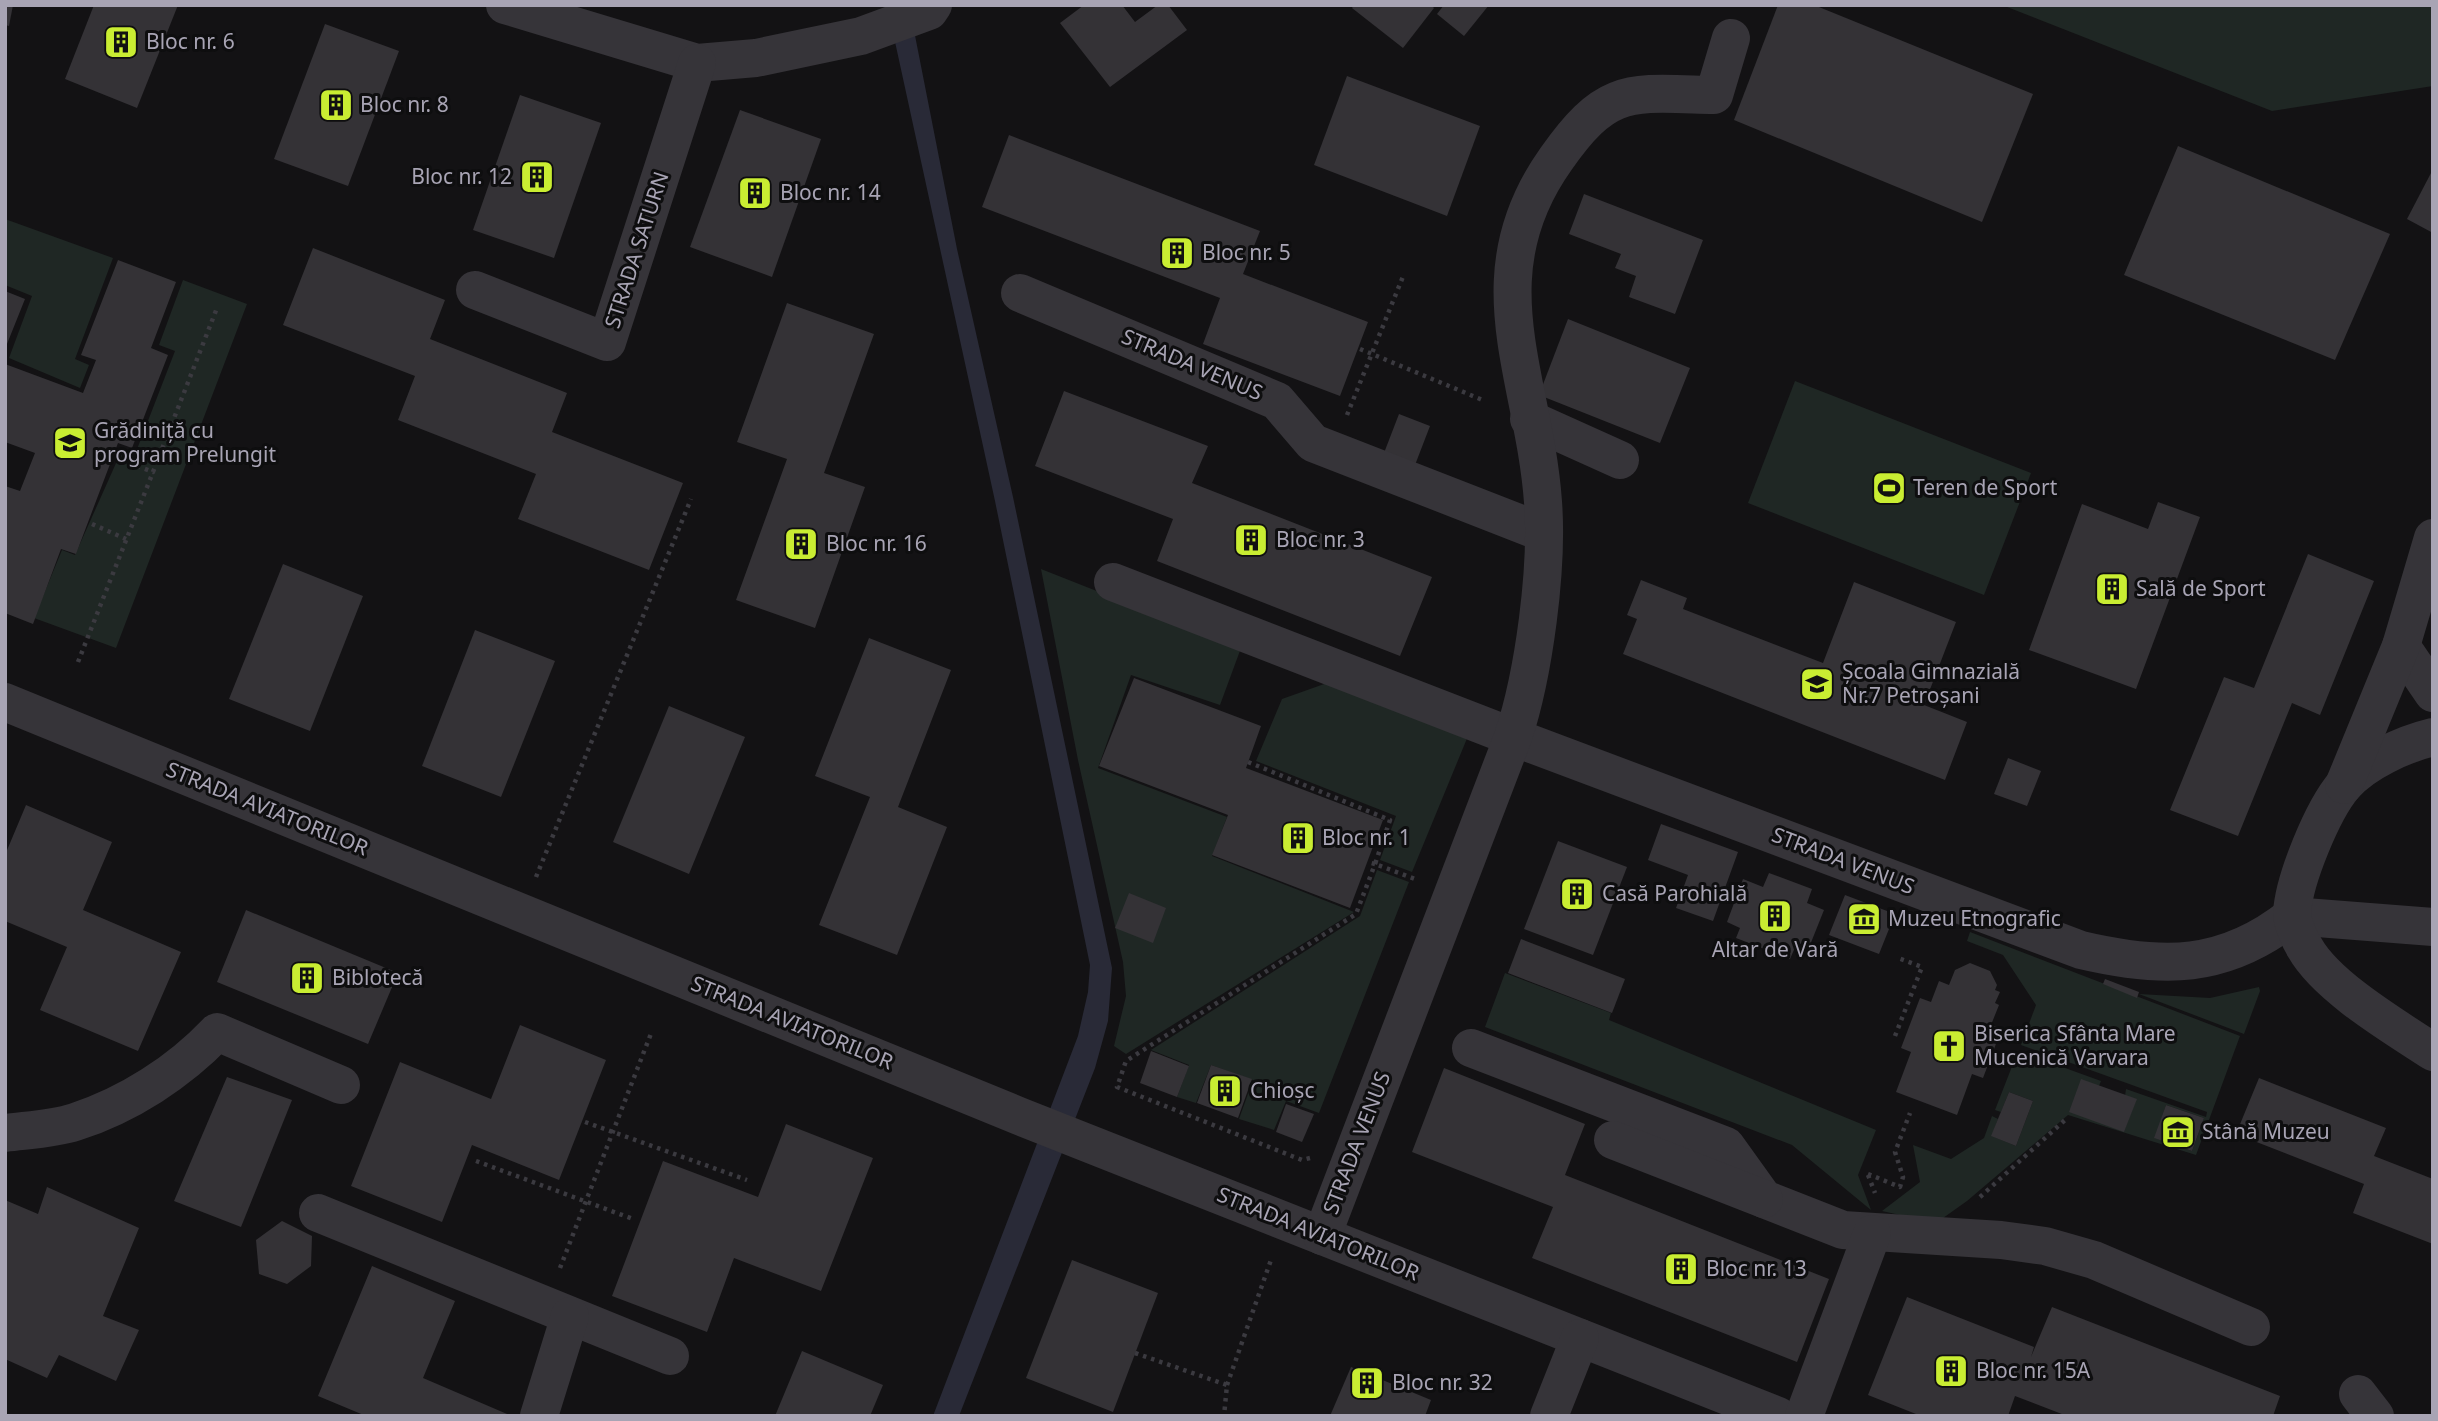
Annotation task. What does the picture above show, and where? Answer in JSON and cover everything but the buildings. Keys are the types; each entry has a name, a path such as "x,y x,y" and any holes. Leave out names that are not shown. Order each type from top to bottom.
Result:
{"street":[{"path":"505,5 590,18 697,63 756,58 861,36 931,8"},
{"name":"STRADA VENUS","path":"1322,1236 1513,737 1528,672 1543,569 1544,533 1539,467 1513,314 1511,275 1517,241 1546,173 1572,136 1595,112 1614,99 1647,93 1714,95 1731,38"},
{"name":"STRADA SATURN","path":"475,290 607,342 697,63"},
{"name":"STRADA VENUS","path":"1020,293 1277,401 1313,443 1544,533"},
{"path":"1529,419 1620,460"},
{"path":"2433,538 2401,646 2344,785 2311,846 2298,882 2292,916 2304,947 2318,968 2380,1017 2433,1052"},
{"name":"STRADA VENUS","path":"1113,582 1513,737 2081,950 2129,961 2158,964 2209,958 2232,951 2263,936 2292,916"},
{"path":"2401,646 2433,693"},
{"name":"STRADA AVIATORILOR","path":"5,702 1019,1116 1778,1416"},
{"path":"2344,785 2372,763 2433,737"},
{"path":"2292,916 2433,927"},
{"path":"5,1133 74,1122 135,1095 194,1057 217,1032 341,1085"},
{"path":"1471,1048 1726,1146 1764,1199"},
{"path":"1613,1140 1843,1230 2045,1246 2094,1260 2251,1327"},
{"path":"318,1213 670,1356"},
{"path":"1804,1416 1872,1234"},
{"path":"539,1416 557,1311"},
{"path":"1549,1416 1580,1338"}],"path":[{"path":"1313,443 1336,439 1404,274"},
{"path":"78,662 217,308"},
{"path":"1360,349 1529,419"},
{"path":"121,460 153,472"},
{"path":"522,912 691,499"},
{"path":"92,524 127,539"},
{"path":"1248,762 1390,820 1356,914 1126,1061 1116,1087 1302,1160 1317,1156"},
{"path":"1367,862 1422,882"},
{"path":"1895,1037 1922,967 1898,958"},
{"path":"557,1311 586,1202 652,1031"},
{"path":"1868,1174 1900,1187 1903,1177 1895,1152 1910,1113"},
{"path":"1938,1236 2064,1120"},
{"path":"585,1122 747,1180"},
{"path":"476,1161 633,1219"},
{"path":"1224,1416 1227,1385 1273,1255"},
{"path":"1135,1353 1227,1385"}],"shaded area":[{"path":"2002,5 2433,5 2433,86 2272,111"},
{"path":"5,219 113,258 75,359 89,365 80,388 9,358 32,296 5,285"},
{"path":"183,280 247,304 116,648 34,618 62,550 75,555 121,452 134,457 175,351 159,345"},
{"name":"Teren de Sport","path":"1795,381 2031,473 1984,595 1748,503"},
{"path":"1041,569 1241,648 1220,705 1131,675 1098,768 1227,817 1212,856 1354,912 1126,1054 1114,1046 1126,996 1123,962 1078,760"},
{"path":"1327,683 1468,736 1412,872 1380,860 1396,816 1256,761 1282,699"},
{"path":"1377,870 1409,882 1319,1113 1286,1101 1274,1130 1239,1119 1253,1080 1211,1065 1196,1103 1177,1097 1189,1065 1151,1050 1360,916"},
{"path":"1970,932 2240,1036 2196,1155 2068,1115 1967,1201 1936,1223 1882,1211 1920,1182 1913,1145 1951,1159 1984,1138 1992,1116 1998,1119 1992,1136 2016,1146 2033,1101 2009,1092 2001,1112 1995,1110 2018,1051 2101,1081 2099,1086 2124,1131 2136,1100 2125,1096 2126,1089 2206,1117 2207,1112 2021,1045 2036,1005 2003,955 1967,941","holes":["2166,1105 2204,1118 2192,1151 2155,1138"]},
{"path":"1505,973 1611,1013 1609,1020 1876,1130 1858,1175 1871,1210 1792,1145 1485,1027"},
{"path":"2259,987 2260,991 2244,1034 2139,994 2210,998"}],"water":[{"path":"887,5 909,5 957,249 1013,497 1112,968 1108,1021 1095,1068 959,1416 933,1416 1078,1036 1088,992 1090,965 995,501"}],"place":[{"name":"Bloc nr. 6","path":"121,42"},
{"name":"Bloc nr. 8","path":"336,105"},
{"name":"Bloc nr. 12","path":"537,177"},
{"name":"Bloc nr. 14","path":"755,193"},
{"name":"Bloc nr. 5","path":"1177,253"},
{"name":"Grădiniță cu program Prelungit","path":"70,443"},
{"name":"Teren de Sport","path":"1889,488"},
{"name":"Bloc nr. 3","path":"1251,540"},
{"name":"Bloc nr. 16","path":"801,544"},
{"name":"Sală de Sport","path":"2112,589"},
{"name":"Școala Gimnazială Nr.7 Petroșani","path":"1817,684"},
{"name":"Bloc nr. 1","path":"1298,838"},
{"name":"Casă Parohială","path":"1577,894"},
{"name":"Altar de Vară","path":"1775,916"},
{"name":"Muzeu Etnografic","path":"1864,919"},
{"name":"Biblotecă","path":"307,978"},
{"name":"Biserica Sfânta Mare Mucenică Varvara","path":"1949,1046"},
{"name":"Chioșc","path":"1225,1091"},
{"name":"Stână Muzeu","path":"2178,1132"},
{"name":"Bloc nr. 13","path":"1681,1269"},
{"name":"Bloc nr. 15A","path":"1951,1371"},
{"name":"Bloc nr. 32","path":"1367,1383"}]}
